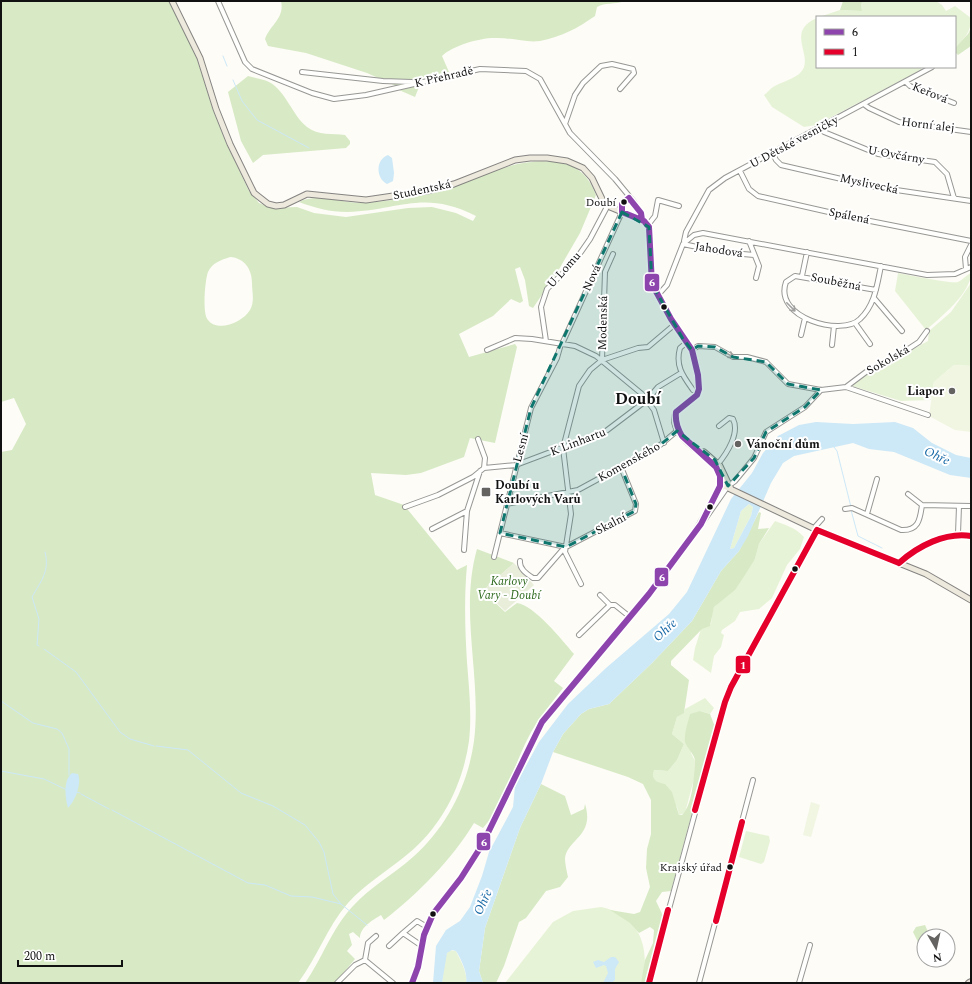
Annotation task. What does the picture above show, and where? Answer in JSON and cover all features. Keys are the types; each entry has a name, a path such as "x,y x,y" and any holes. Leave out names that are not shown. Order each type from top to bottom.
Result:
{"main road":[{"name":"Studentská","path":"172,1 200,58 216,109 233,150 254,193 268,204 276,206 284,205 307,194 366,200 427,191 454,184 515,160 538,158 567,161 583,168 592,178 602,199 608,205 642,220 648,225"},
{"path":"648,225 650,233 651,280 674,325 692,350 697,367 699,389 694,400 676,412 675,420 678,431 717,465 727,487"},
{"path":"717,465 720,476 727,487 816,529 939,581 971,600"}],"street":[{"name":"K Přehradě","path":"218,1 246,62 252,69 312,93 334,100 366,95 480,69 526,71 540,79 570,133 614,179 642,213 642,220"},
{"path":"565,124 575,95 583,84 601,66 612,64 633,69 634,73 620,89"},
{"name":"U Dětské vesničky","path":"658,295 667,285 683,244 686,232 695,212 709,190 740,171 865,105 930,68"},
{"path":"302,72 383,81 412,82 414,84"},
{"name":"Keřová","path":"906,82 910,86 954,103"},
{"name":"Horní alej","path":"865,105 899,122 971,132"},
{"name":"U Ovčárny","path":"821,128 824,132 878,154 935,162 947,174 954,198"},
{"name":"Myslivecká","path":"773,154 781,165 876,187 971,201"},
{"name":"Spálená","path":"740,171 749,189 758,196 855,218 971,241"},
{"name":"Nová","path":"562,344 622,212 622,204 629,198"},
{"path":"648,225 654,216 658,200 679,206"},
{"name":"U Lomu","path":"546,341 541,307 547,289 574,262 590,239 608,205"},
{"path":"683,244 690,237 699,233 927,275 955,274 969,268 965,257 971,245"},
{"name":"Jahodová","path":"749,241 759,266 756,278"},
{"name":"Jahodová","path":"683,244 721,252 754,255"},
{"path":"802,276 807,252"},
{"name":"Modenská","path":"612,254 605,272 602,360 647,400 654,410 664,443"},
{"path":"801,335 805,318 834,326 846,326 855,323 864,315 874,298 881,266"},
{"name":"Souběžná","path":"805,318 790,308 784,298 786,282 795,276 876,290"},
{"path":"874,298 902,331"},
{"path":"855,323 870,344"},
{"path":"581,584 565,552 571,514 563,448 579,386 590,370 602,360 638,348 648,347 674,325"},
{"path":"832,345 834,326"},
{"name":"Sokolská","path":"846,388 866,372 887,364 919,342 927,332"},
{"path":"486,350 515,338 546,341 581,348 602,360"},
{"path":"686,343 680,348 678,354 681,373 693,390"},
{"name":"Lesní","path":"494,557 531,408 557,358 562,344"},
{"name":"Sokolská","path":"692,350 698,346 715,347 734,357 747,357 766,362 788,384 821,390 846,388 928,415"},
{"name":"K Linhartu","path":"405,507 438,495 473,477 482,470 516,465 614,427 647,400 658,387 681,373"},
{"path":"412,983 418,968 426,927 434,910 458,882 498,817 531,740 542,722 630,617 701,524 727,487 735,481 748,466 766,432 805,407 821,390"},
{"path":"717,465 735,432 736,424 733,419 729,418 719,426"},
{"name":"Komenského","path":"507,504 578,490 664,443 678,431"},
{"path":"464,550 467,511 485,458 478,439"},
{"name":"Skalní","path":"566,547 635,511 636,504 621,467"},
{"path":"867,514 877,479"},
{"path":"908,494 922,505 970,506"},
{"path":"845,509 851,508 901,530 908,530 914,528 918,523 922,505"},
{"path":"958,534 959,506"},
{"path":"432,529 467,511"},
{"path":"649,983 725,702 755,642 822,519"},
{"path":"500,533 566,547"},
{"path":"899,563 907,555 949,536 958,534 971,536"},
{"path":"520,561 520,565 525,572 533,578 538,578 566,547"},
{"path":"600,595 610,605 615,605 630,617"},
{"path":"579,635 610,605"},
{"path":"699,983 753,780"},
{"path":"389,946 417,921 426,927"},
{"path":"403,933 422,946"},
{"path":"365,960 368,943 376,936"},
{"path":"798,983 810,945"},
{"path":"337,983 355,965 365,960"},
{"path":"365,960 393,983"}],"highlighted area":[{"path":"622,212 649,227 652,284 683,339 692,350 698,346 715,347 733,357 766,362 788,384 821,390 805,407 766,432 754,458 728,486 715,460 677,431 659,446 621,467 636,504 635,511 566,547 500,533 531,408"}],"green space":[{"path":"1,1 169,1 197,59 213,110 227,145 249,191 259,203 271,208 297,207 314,213 346,217 408,208 432,207 456,213 473,221 476,216 457,208 441,204 411,204 365,211 347,212 323,209 299,202 306,199 322,198 365,203 419,196 453,187 502,168 536,161 569,165 580,171 593,188 596,195 580,233 558,271 533,308 529,306 525,280 520,267 515,269 523,301 520,303 511,299 493,316 459,334 469,357 515,344 517,347 495,443 470,438 464,457 421,473 406,475 371,473 375,495 404,505 457,570 467,565 465,614 470,711 469,741 462,773 441,817 421,842 377,877 348,903 334,922 298,983 1,983 1,452 12,450 26,424 14,398 1,402","holes":["230,257 244,262 249,269 252,278 253,300 250,310 242,318 236,322 224,326 218,326 212,324 206,317 205,289 207,276 212,266 217,262"]},
{"path":"281,1 624,1 597,7 595,16 589,20 569,32 548,39 540,41 523,41 488,38 474,41 452,49 442,56 449,72 423,77 415,97 399,90 394,85 367,73 306,53 268,46 265,39 279,17 282,7"},
{"path":"843,1 863,1 861,4 862,11 840,10"},
{"path":"863,1 936,1 942,5 946,11 955,6 971,18 971,23 969,31 956,47 956,16 822,16 840,10 862,11 861,4"},
{"path":"816,19 816,68 921,68 921,70 816,125 804,127 772,107 764,95 773,87 795,77 801,72 805,59 801,37 807,24"},
{"path":"971,28 971,46 958,55 956,53 956,47 968,34"},
{"path":"248,76 267,81 275,86 285,97 297,116 311,130 321,133 345,135 350,141 350,144 346,148 263,155 253,163 241,141 228,92"},
{"path":"898,273 939,281 958,282 971,273 970,281 961,296 947,312 926,330 895,291"},
{"path":"971,283 971,366 954,365 934,382 931,400 901,401 852,386 856,380 928,341 929,331 951,312"},
{"name":"Liapor","path":"954,365 971,366 971,432 955,430 929,416 934,382"},
{"path":"749,504 753,507 751,516 734,548 730,549 741,511"},
{"path":"759,512 761,513 758,529 769,528 759,544 755,559 735,590 714,607 710,626 702,629 671,661 671,665 689,680 684,713 677,717 672,734 684,744 677,760 668,771 654,770 653,776 655,780 665,784 672,792 679,815 682,815 689,804 693,782 695,759 685,742 690,714 700,711 710,714 715,727 671,891 662,892 656,901 664,918 646,983 641,983 645,960 653,943 654,930 650,927 639,933 630,923 610,910 634,914 640,912 650,887 646,868 647,849 651,834 651,800 643,784 628,777 553,752 563,734 581,714 589,709 609,704 652,663 692,621 721,571 739,551"},
{"path":"775,521 787,525 804,537 800,549 787,565 772,598 759,609 740,612 735,621 722,630 721,633 724,635 721,647 714,656 711,673 693,660 701,629 711,624 714,607 755,559 759,544"},
{"path":"477,549 514,563 483,591 505,612 517,603 524,605 539,616 574,654 554,681 563,688 544,712 532,731 503,797 491,818 483,828 474,823 456,849 434,875 384,920 381,915 371,922 362,930 360,938 353,932 349,934 352,945 347,951 355,959 335,983 305,983 339,924 353,906 367,893 406,863 425,845 446,819 461,789 471,757 476,717 470,597 472,573"},
{"name":"Karlovy Vary - Doubí","path":"514,563 534,585 505,611 483,590"},
{"path":"705,698 714,708 710,714 700,711 691,753 695,761 694,779 685,813 679,815 677,807 659,783 654,779 652,773 653,770 668,771 677,760 684,744 672,734 677,717 684,712 685,709"},
{"path":"541,784 565,796 571,815 584,809 585,804 587,823 580,836 567,851 565,858 568,877 560,887 546,891 526,918 519,922 504,966 496,983 483,983 479,971 485,928 520,828"},
{"path":"811,802 820,805 811,837 803,835"},
{"path":"746,831 769,836 770,841 764,862 761,864 739,857"},
{"path":"601,907 614,911 625,917 639,934 645,957 642,983 505,983 553,922 573,911"},
{"path":"925,925 926,928 916,928 916,938 913,932 916,927"},
{"path":"449,950 456,951 465,971 466,983 442,983 444,961"}],"water":[{"path":"388,155 392,158 394,173 393,181 387,184 381,178 378,169 381,161"},
{"name":"Ohře","path":"816,422 853,424 895,422 913,428 932,443 956,455 971,458 971,478 950,475 894,452 869,449 853,443 794,456 783,463 771,483 748,536 739,551 721,571 692,621 652,663 609,704 589,709 581,714 563,734 553,752 541,784 520,828 485,928 479,971 483,983 466,983 466,975 462,962 456,951 452,950 447,953 442,983 433,983 436,946 446,930 460,921 470,907 482,876 489,852 513,807 515,786 539,742 568,704 606,668 669,614 687,592 731,499 752,473 763,453 778,436 799,425","holes":["749,504 753,507 751,516 734,548 730,549 741,511"]},
{"path":"72,773 78,774 79,783 75,797 68,808 66,799 66,785 69,776"},
{"path":"611,957 615,957 619,962 615,969 615,980 611,983 603,983 608,973 606,966 604,965 596,968 593,962 598,960 604,962"}],"waterway":[{"path":"223,56 227,66"},
{"path":"233,80 242,101 257,120 309,148"},
{"path":"834,447 837,451 851,507"},
{"path":"851,510 858,536 882,548"},
{"path":"39,646 37,645 39,619 32,597 44,576 46,565 45,552"},
{"path":"44,649 76,672 120,732 130,739 154,746"},
{"path":"1,701 33,723 57,729 62,733 69,749 69,775"},
{"path":"156,746 188,750 241,793 273,806 305,825 319,842 324,852 333,894 341,904"},
{"path":"1,771 44,779 67,790"},
{"path":"76,792 80,793"},
{"path":"81,794 109,809"},
{"path":"112,810 248,883 265,885 291,896 312,897 341,904 367,925"}],"transit line":[{"name":"6","path":"412,983 418,967 424,935 433,914 461,878 482,845 542,722 649,594 701,524 720,486 720,476 716,467 682,436 678,427 676,412 697,395 699,389 698,375 692,350 671,319 652,284 649,227 644,221 622,212 622,204 629,198 641,213 642,220"},
{"name":"1","path":"817,530 899,563"},
{"name":"1","path":"695,810 725,702 731,687 817,530"},
{"name":"1","path":"899,563 923,546 942,538 961,535 971,536"},
{"name":"1","path":"716,921 742,822"},
{"name":"1","path":"649,983 668,910"}],"place":[{"name":"Doubí","path":"624,202"},
{"name":"Liapor","path":"952,391"},
{"name":"Vánoční dům","path":"738,444"},
{"name":"Doubí u Karlových Varů","path":"486,492"},
{"name":"Krajský úřad","path":"730,867"}],"district":[{"name":"Doubí","path":"638,399"}]}
